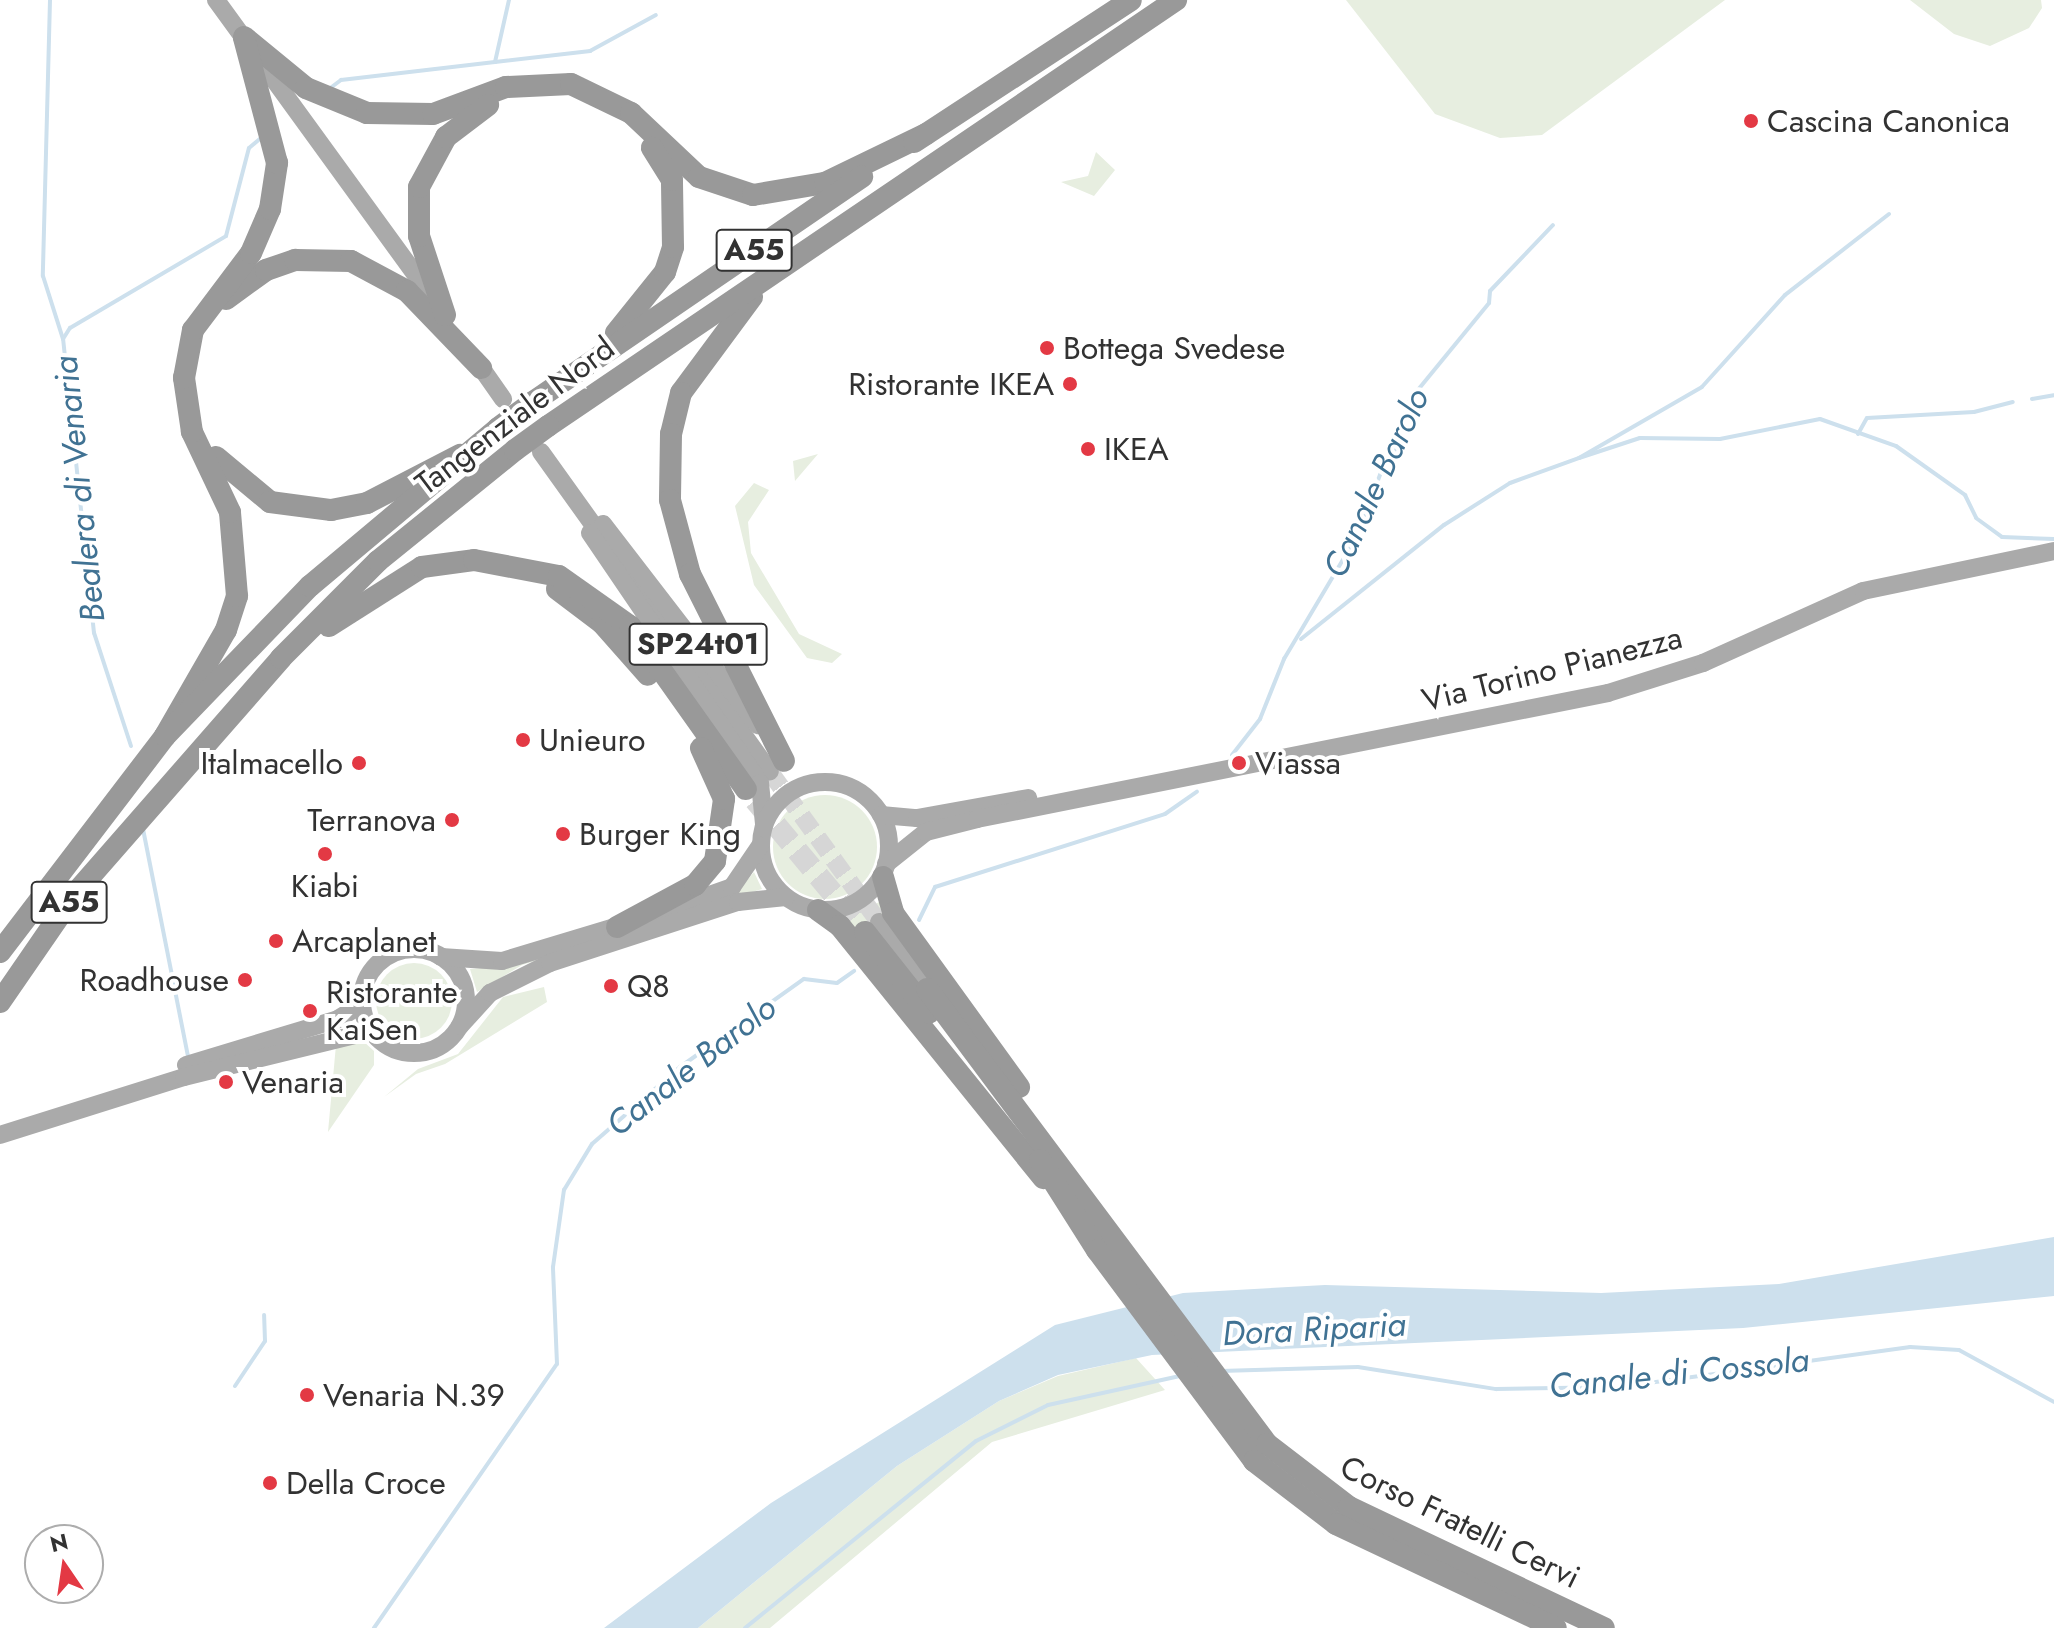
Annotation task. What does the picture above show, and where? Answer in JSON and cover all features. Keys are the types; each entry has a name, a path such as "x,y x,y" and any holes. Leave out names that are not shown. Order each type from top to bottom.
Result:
{"highway":[{"name":"Tangenziale Nord","path":"0,952 165,736 310,586 460,455 583,367 926,134 1131,0"},
{"name":"Tangenziale Nord","path":"0,1002 73,896 281,658 378,561 548,426 1176,0"},
{"path":"244,37 306,88 367,113 433,114 506,87 571,84 631,113 699,177 753,195 825,183 926,134"},
{"path":"165,736 226,630 237,596 230,512 192,432 184,378 193,330 251,253 270,209 277,163 244,37"},
{"path":"445,315 419,236 419,187 430,161 466,117 491,103 542,90 571,92 621,115 642,135 672,180 675,216 665,272 583,367"},
{"path":"460,455 367,503 316,510 270,502 224,470 211,449 195,403 198,351 221,304 243,284 295,260 325,257 375,270 407,291 481,368"},
{"path":"770,277 698,361 681,393 669,466 690,574 777,766"},
{"path":"281,658 413,570 474,560 567,580 618,614 746,789"},
{"path":"522,568 617,638 696,740 723,791 725,831 710,867 695,885 617,927"},
{"path":"885,870 893,913 1031,1103 1079,1204"},
{"path":"818,910 840,926 1079,1204"},
{"path":"872,927 1079,1204"},
{"path":"927,989 1079,1204"},
{"path":"927,989 960,1048"},
{"name":"Corso Fratelli Cervi","path":"1079,1204 1222,1406 1254,1461 1325,1517 1556,1628"},
{"name":"Corso Fratelli Cervi","path":"1222,1406 1306,1480 1349,1507 1604,1628"}],"main road":[{"path":"216,0 503,399"},
{"name":"SP24t01","path":"541,452 574,498 626,546 777,766 824,783"},
{"name":"SP24t01","path":"574,498 601,559 760,783 764,824"},
{"name":"Via Torino Pianezza","path":"885,870 926,832 1608,693 1703,663 1863,591 2054,551"},
{"path":"824,783 854,788 881,815 890,841 885,870 854,904 818,910 786,897 767,875 761,845 764,824 792,792 824,783"},
{"name":"Via Torino Pianezza","path":"881,815 917,818 1146,788"},
{"path":"761,845 732,887 617,927 502,961 441,957 411,949 384,959 368,977 362,1004 371,1031 410,1053 440,1047 490,993 550,963 738,902 786,897"},
{"path":"872,927 927,989"},
{"path":"441,957 464,987 460,1026"},
{"path":"0,1124 338,1019 362,1004"},
{"path":"0,1135 184,1077 371,1031"}],"shaded area":[{"path":"1346,0 1725,0 1542,135 1500,138 1435,114"},
{"path":"1910,0 2041,0 2042,8 2029,28 1990,46 1954,34"},
{"path":"1096,152 1115,170 1094,196 1061,182 1088,176"},
{"path":"818,454 795,481 793,461"},
{"path":"754,483 769,490 748,522 751,553 799,634 842,654 832,663 807,658 754,585 735,506"},
{"path":"825,795 845,799 862,810 873,827 877,847 873,867 862,884 845,895 825,899 805,895 788,884 777,867 773,847 777,827 788,810 805,799"},
{"path":"754,872 762,889 522,965 477,992 470,969 506,966 744,884"},
{"path":"881,901 886,915 856,935 842,922"},
{"path":"414,963 429,966 441,974 449,986 452,1001 449,1016 441,1028 429,1036 414,1039 399,1036 387,1028 379,1016 376,1001 379,986 387,974 399,966"},
{"path":"544,987 547,1002 445,1064 416,1074 384,1097 418,1069 458,1054 503,997"},
{"path":"363,1041 374,1051 374,1065 328,1132 336,1045"},
{"path":"1136,1358 1165,1390 992,1442 770,1628 698,1628 897,1466 999,1401 1058,1376"}],"water":[{"name":"Dora Riparia","path":"2054,1237 2054,1296 1743,1328 1152,1355 1058,1375 999,1401 897,1466 698,1628 604,1628 771,1503 1055,1325 1183,1293 1325,1285 1601,1293 1779,1284"}],"waterway":[{"path":"50,0 43,276 63,339"},
{"name":"Bealera di Venaria","path":"329,89 341,80 495,62 509,0"},
{"path":"495,62 590,51 656,15"},
{"name":"Bealera di Venaria","path":"131,746 94,633 63,339 70,328 226,236 249,148 262,137"},
{"path":"1889,214 1785,295 1702,387 1579,458 1640,438 1720,439 1820,419 1896,446 1965,495 1976,518 2002,537 2054,539"},
{"name":"Canale Barolo","path":"1232,755 1260,719 1284,659 1357,536 1386,459 1397,448 1408,402 1489,303 1490,291 1553,225"},
{"path":"2032,399 2054,395"},
{"path":"1858,434 1867,418 1974,412 2013,402"},
{"path":"1301,639 1444,525 1510,483 1579,458"},
{"name":"Canale Barolo","path":"919,920 935,887 1165,814 1197,792"},
{"path":"143,829 188,1057"},
{"name":"Canale Barolo","path":"374,1628 557,1364 553,1267 564,1190 592,1144 680,1067 804,979 837,983 854,971"},
{"path":"235,1386 265,1341 264,1315"},
{"name":"Canale di Cossola","path":"1220,1371 1358,1367 1496,1389 1619,1387 1910,1347 1959,1350 2054,1402"},
{"name":"Canale di Cossola","path":"745,1628 976,1441 1048,1405 1180,1376"}],"tunnel":[{"path":"770,772 879,922"},
{"path":"755,800 865,932"}],"place":[{"name":"Cascina Canonica","path":"1751,121"},
{"name":"Bottega Svedese","path":"1047,348"},
{"name":"Ristorante IKEA","path":"1070,384"},
{"name":"IKEA","path":"1088,449"},
{"name":"Unieuro","path":"523,740"},
{"name":"Italmacello","path":"359,763"},
{"name":"Viassa","path":"1239,763"},
{"name":"Terranova","path":"452,820"},
{"name":"Burger King","path":"563,834"},
{"name":"Kiabi","path":"325,854"},
{"name":"Arcaplanet","path":"276,941"},
{"name":"Roadhouse","path":"245,980"},
{"name":"Q8","path":"611,986"},
{"name":"Ristorante KaiSen","path":"310,1011"},
{"name":"Venaria","path":"226,1082"},
{"name":"Venaria N.39","path":"307,1395"},
{"name":"Della Croce","path":"270,1483"}]}
